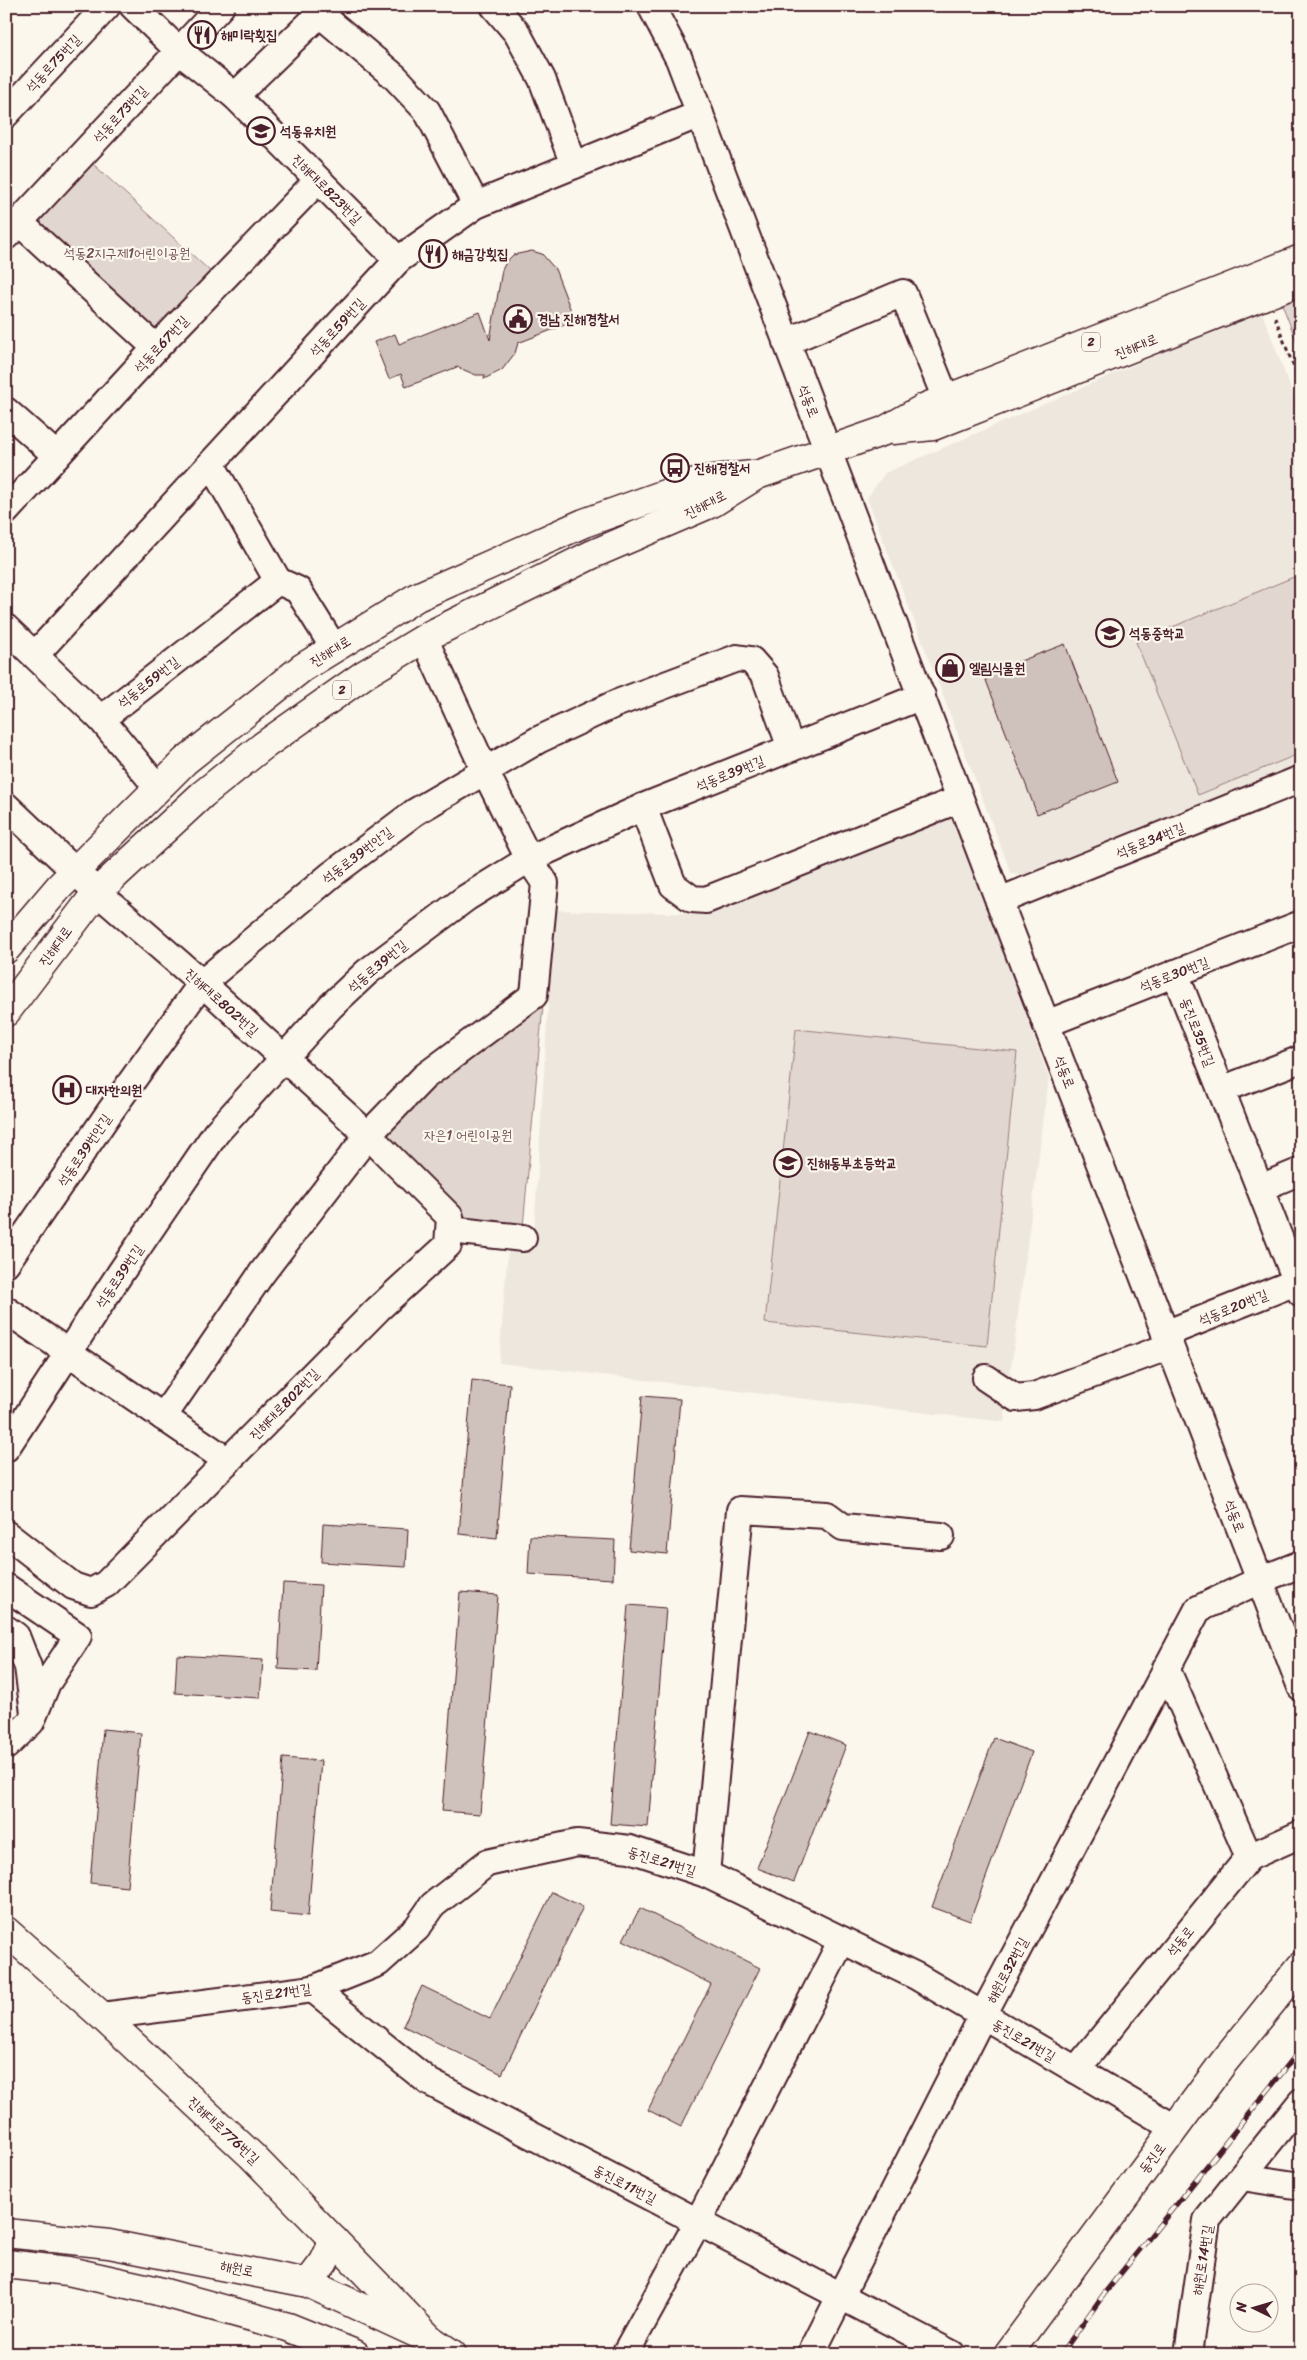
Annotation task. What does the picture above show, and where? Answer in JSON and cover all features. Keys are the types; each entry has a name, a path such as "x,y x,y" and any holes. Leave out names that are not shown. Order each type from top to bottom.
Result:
{"main road":[{"name":"2","path":"757,475 884,431 926,407 1301,258"},
{"name":"진해대로","path":"884,431 933,426 1301,281"},
{"name":"진해대로","path":"6,1012 97,892 203,794 263,746 325,701 424,638 593,554 712,503 757,475"},
{"name":"진해대로","path":"6,949 75,871 185,761 302,668 417,597 584,523 704,480 757,475"},
{"name":"진해대로776번길","path":"6,1931 102,2016 252,2156 442,2347"},
{"name":"동진로","path":"1008,2354 1223,2063 1301,1966"},
{"name":"해원로","path":"6,2233 109,2244 308,2283 442,2347"},
{"path":"308,2283 324,2262 334,2240"},
{"path":"6,2264 68,2270 154,2290 288,2327 347,2352"}],"street":[{"name":"석동로75번길","path":"11,99 107,6"},
{"name":"진해대로823번길","path":"133,6 179,51 234,96 398,260"},
{"name":"석동로73번길","path":"156,348 13,229 221,6"},
{"path":"494,6 517,33 542,79 574,165"},
{"name":"석동로","path":"651,6 679,59 960,799 1301,1687"},
{"path":"234,96 324,10 395,77 427,111 476,204"},
{"name":"석동로59번길","path":"36,655 398,260 476,204 700,114"},
{"name":"석동로67번길","path":"6,511 156,348 318,180"},
{"path":"786,342 903,293 946,399"},
{"path":"6,411 57,456"},
{"path":"211,464 278,581 298,590 334,648"},
{"name":"석동로59번길","path":"101,719 278,581"},
{"path":"6,628 101,719 158,788"},
{"path":"163,1418 262,1273 368,1134 424,1077 534,995 545,883 530,859 485,771 424,638"},
{"name":"석동로39번안길","path":"6,1263 109,1113 202,984 331,874 415,812 538,740 615,704 738,658 751,660 765,676 791,748"},
{"name":"석동로39번길","path":"6,1448 121,1272 216,1133 331,1006 367,972 466,898 530,859 643,807 922,696"},
{"name":"석동로34번길","path":"999,901 1301,778"},
{"path":"643,807 673,885 692,899 706,900 960,799"},
{"name":"진해대로802번길","path":"6,806 97,892 368,1134 450,1217 448,1245 378,1308 106,1584 91,1592 73,1586 6,1534"},
{"name":"석동로30번길","path":"1046,1024 1301,924"},
{"name":"동진로35번길","path":"1176,974 1299,1285"},
{"path":"1221,1090 1301,1059"},
{"path":"1260,1188 1301,1171"},
{"path":"450,1230 523,1238"},
{"name":"석동로20번길","path":"1168,1340 1299,1285"},
{"path":"6,1310 68,1354 228,1461"},
{"path":"986,1378 1016,1398 1034,1396 1168,1340"},
{"path":"706,1874 740,1510 827,1515 844,1527 941,1536"},
{"name":"해원로32번길","path":"811,2354 842,2296 982,2015 1198,1609 1260,1580 1301,1564"},
{"path":"6,1587 78,1636 47,1682 31,1722 6,1746"},
{"path":"6,1629 16,1636 28,1667 34,1714"},
{"path":"1166,1668 1249,1857"},
{"name":"석동로","path":"1076,2070 1249,1857 1301,1834"},
{"name":"동진로21번길","path":"102,2016 314,1988 378,1963 417,1928 433,1905 487,1863 577,1844 630,1849 706,1874 916,1976 1175,2128"},
{"path":"625,2354 698,2222 842,1940"},
{"name":"동진로11번길","path":"314,1988 428,2082 952,2354"},
{"name":"해원로14번길","path":"1188,2354 1207,2220 1301,2102"},
{"path":"1242,2177 1301,2186"}],"path":[{"path":"1266,295 1301,387"}],"shaded area":[{"name":"석동중학교","path":"1261,310 1301,416 1301,768 1026,878 1011,873 867,498 885,473"},
{"name":"진해동부초등학교","path":"953,816 1049,1078 1004,1422 499,1363 508,1248 533,1249 554,910 707,914"}],"green space":[{"name":"석동2지구제1어린이공원","path":"92,163 211,272 159,329 146,328 43,233 41,220"},
{"path":"1301,291 1301,353 1280,299"},
{"path":"1301,574 1301,753 1198,795 1136,642"},
{"name":"자은1 어린이공원","path":"535,1003 543,1005 523,1227 464,1222 378,1133 430,1083"},
{"path":"796,1029 1017,1052 987,1346 765,1323"}],"building":[{"name":"경남 진해경찰서","path":"532,251 542,254 555,269 575,321 518,343 515,353 502,370 484,379 485,375 476,375 457,367 406,387 401,374 389,379 374,342 395,334 399,344 480,312 490,340 502,270 506,262 513,255"},
{"path":"1065,644 1118,782 1037,814 984,675"},
{"path":"472,1380 510,1384 497,1538 459,1534"},
{"path":"642,1396 680,1399 667,1554 629,1550"},
{"path":"323,1524 408,1529 406,1567 321,1562"},
{"path":"530,1536 615,1540 613,1579 528,1574"},
{"path":"283,1583 321,1585 316,1671 278,1669"},
{"path":"460,1592 498,1595 480,1814 442,1811"},
{"path":"628,1605 666,1608 648,1827 610,1824"},
{"path":"177,1655 263,1660 260,1698 175,1693"},
{"path":"103,1729 141,1733 127,1887 90,1883"},
{"path":"810,1731 846,1745 794,1882 757,1868"},
{"path":"994,1738 1032,1752 970,1921 932,1907"},
{"path":"283,1758 321,1761 308,1916 270,1912"},
{"path":"552,1892 583,1907 502,2074 403,2026 422,1986 490,2019"},
{"path":"640,1908 760,1968 681,2127 648,2110 711,1984 623,1940"}],"railway":[{"path":"1061,2354 1104,2294 1301,2049"}],"place":[{"name":"해미락횟집","path":"202,35"},
{"name":"석동유치원","path":"261,131"},
{"name":"해금강횟집","path":"433,254"},
{"name":"경남 진해경찰서","path":"518,319"},
{"name":"진해경찰서","path":"675,468"},
{"name":"석동중학교","path":"1110,633"},
{"name":"엘림식물원","path":"950,668"},
{"name":"대자한의원","path":"67,1090"},
{"name":"진해동부초등학교","path":"788,1163"}]}
